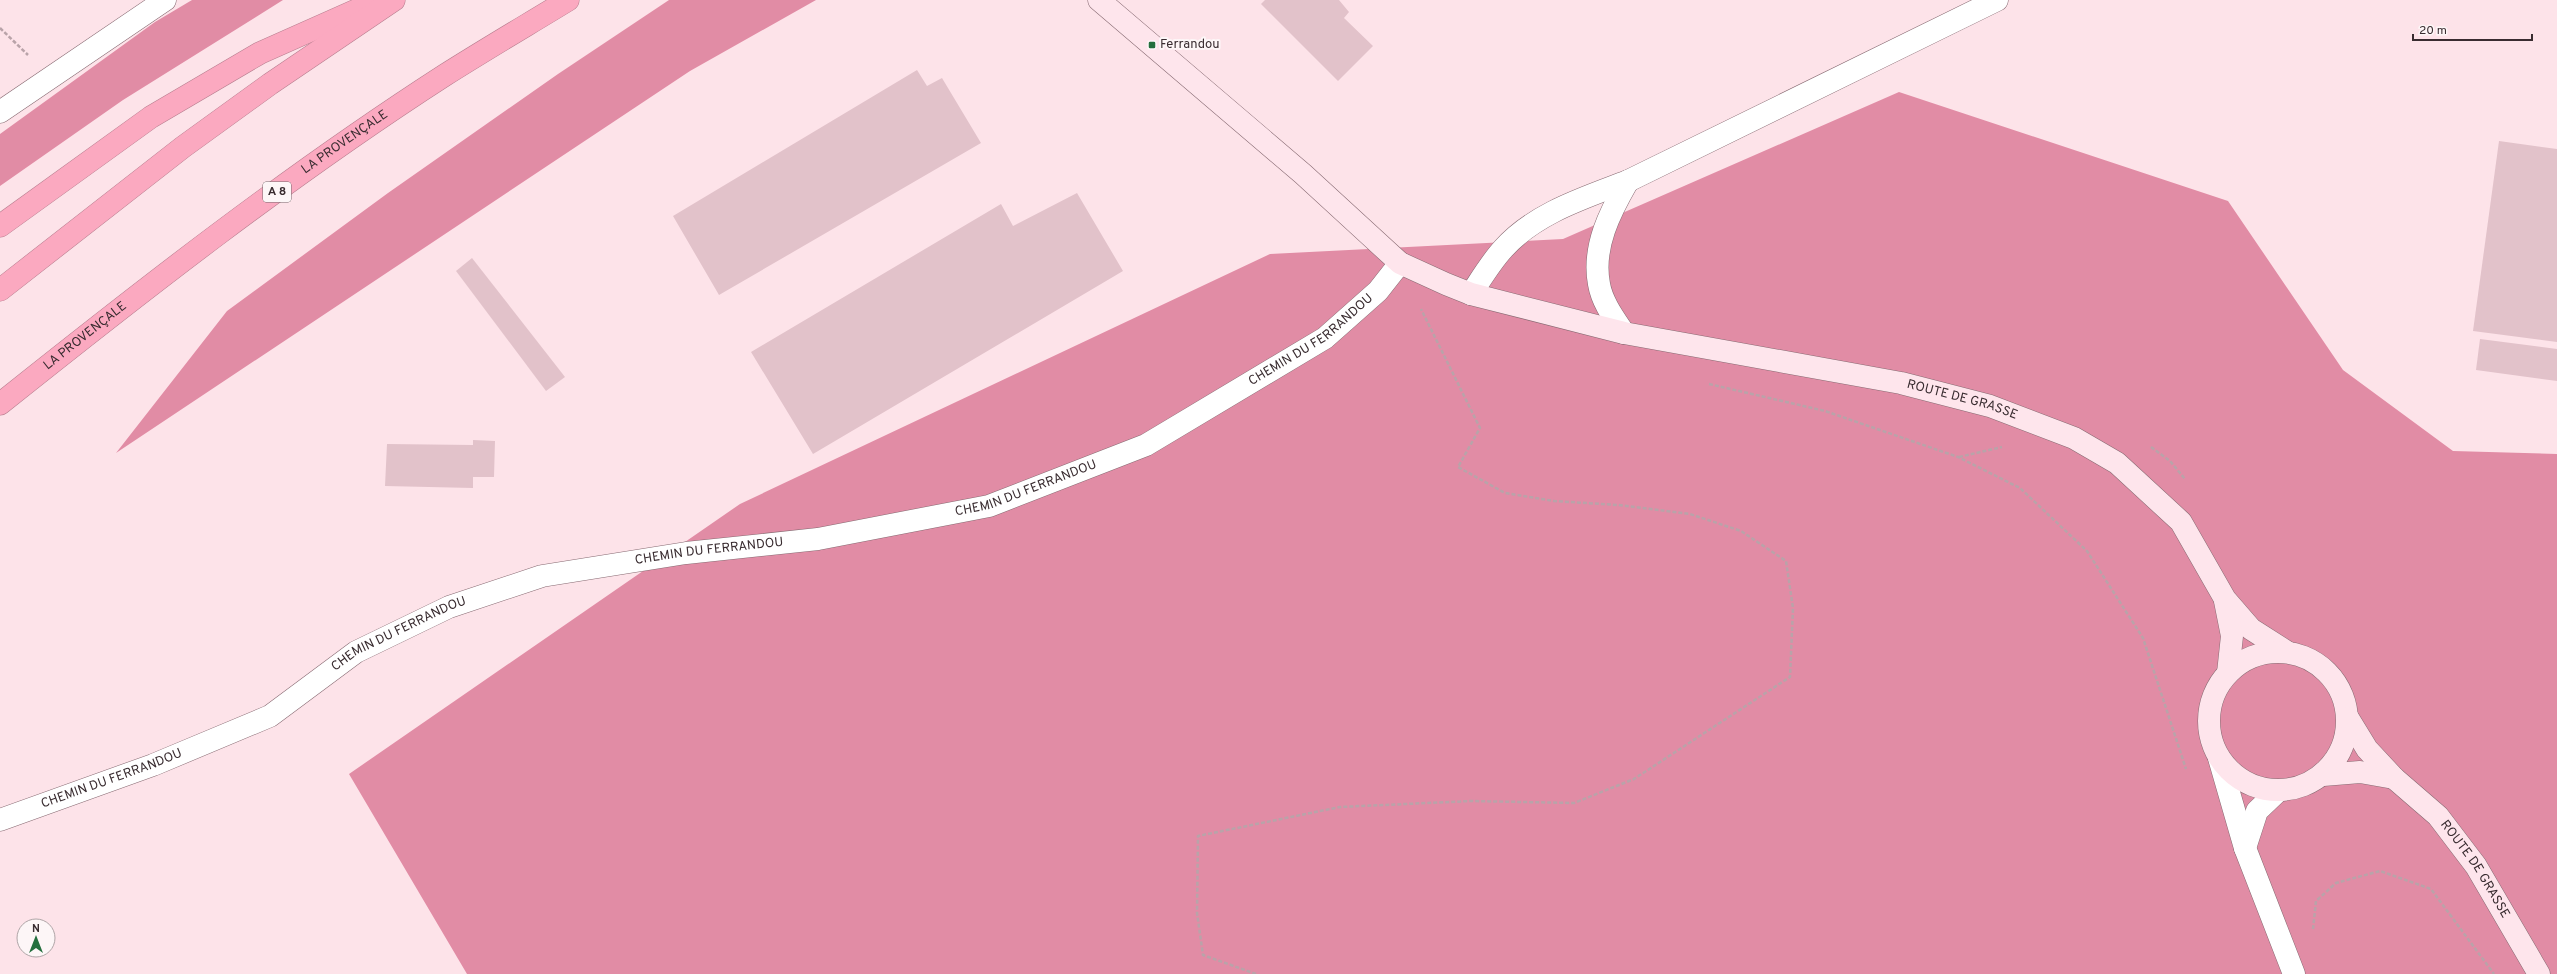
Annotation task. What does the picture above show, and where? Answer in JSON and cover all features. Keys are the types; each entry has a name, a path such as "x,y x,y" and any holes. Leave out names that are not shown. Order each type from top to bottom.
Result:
{"highway":[{"path":"0,226 165,109 260,53 380,0"},
{"path":"0,290 184,147 270,84 394,0"},
{"name":"LA PROVENÇALE","path":"0,404 103,321 290,181 445,76 568,0"}],"main road":[{"name":"ROUTE DE GRASSE","path":"1099,0 1303,174 1400,263 1471,294 1624,333 1901,383 1990,406 2074,438 2117,463 2181,522 2225,600 2250,629 2288,652"},
{"name":"ROUTE DE GRASSE","path":"2225,600 2232,636 2228,673"},
{"path":"2288,652 2310,660 2330,674 2343,695 2348,718 2346,740 2337,759 2323,775 2302,787 2278,791 2255,787 2234,776 2219,758 2210,737 2209,714 2215,692 2228,673 2245,660 2266,653 2288,652"},
{"name":"ROUTE DE GRASSE","path":"2348,718 2367,749 2394,778 2438,816 2476,866 2539,974"},
{"path":"2323,775 2360,772 2394,778"}],"street":[{"path":"0,112 165,0"},
{"path":"1471,294 1503,249 1533,223 1569,204 1628,181 1996,0"},
{"path":"1624,333 1606,304 1599,284 1598,246 1613,207 1628,181"},
{"name":"CHEMIN DU FERRANDOU","path":"0,820 153,765 270,716 356,652 449,607 520,583 542,576 686,553 818,539 988,506 1146,445 1324,338 1378,291 1400,263"},
{"path":"2219,758 2245,848 2291,967"},
{"path":"2245,848 2257,811 2278,791"}],"path":[{"path":"1256,974 1203,955 1197,912 1198,836 1340,808 1471,801 1574,803 1634,779 1790,677 1793,608 1786,561 1741,531 1690,514 1618,505 1554,501 1505,493 1458,467 1480,428 1445,361 1400,263"},
{"path":"1703,382 1825,411 1958,458 2020,488 2087,551 2143,638 2188,775"},
{"path":"2147,445 2170,461 2188,482"},
{"path":"2291,967 2316,950 2312,924 2316,901 2336,884 2380,871 2431,889 2494,974"}],"shaded area":[{"path":"192,0 283,0 123,100 0,186 0,134 155,22"},
{"path":"669,0 816,0 690,71 116,453 227,311 388,193 558,74"},
{"path":"1899,92 2228,201 2343,370 2453,451 2557,454 2557,974 467,974 349,774 740,504 1270,254 1563,239"}],"building":[{"path":"1265,0 1339,0 1349,12 1344,18 1373,46 1338,81 1261,4"},
{"path":"917,70 927,86 942,78 981,143 719,295 673,216"},
{"path":"2499,141 2557,149 2557,342 2473,331"},
{"path":"1077,193 1123,271 813,454 751,352 1001,204 1013,226"},
{"path":"472,258 565,377 546,391 456,271"},
{"path":"2480,339 2557,349 2557,381 2476,370"},
{"path":"473,440 495,441 494,477 473,477 473,488 385,486 387,444 473,445"}],"place":[{"name":"Ferrandou","path":"1152,45"}]}
